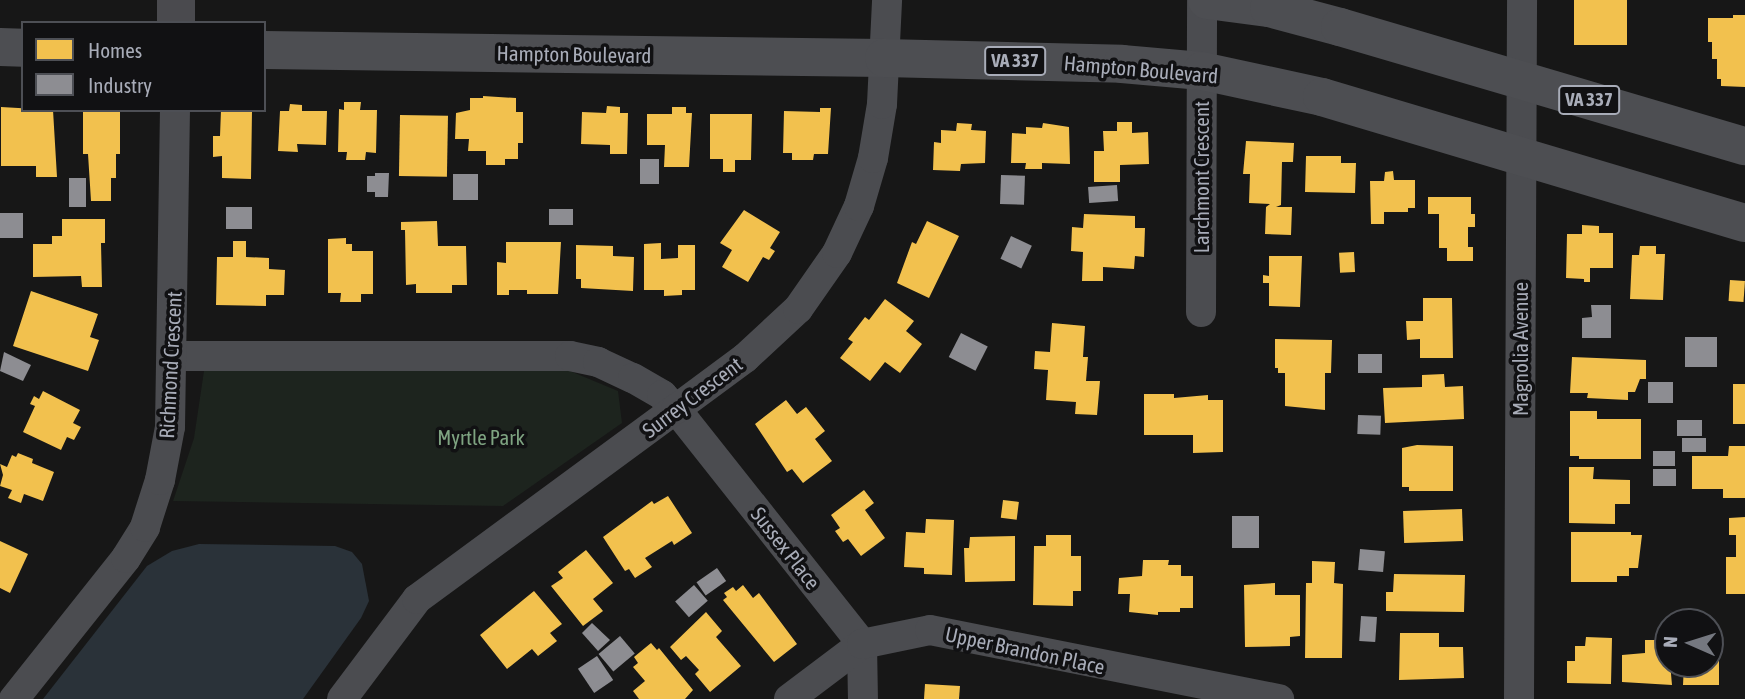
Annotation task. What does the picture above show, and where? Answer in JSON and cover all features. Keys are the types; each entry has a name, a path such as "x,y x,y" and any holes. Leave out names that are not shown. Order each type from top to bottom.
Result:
{"main road":[{"path":"176,0 176,21"},
{"name":"VA 337","path":"1205,0 1269,8 1745,146"},
{"path":"0,47 21,48"},
{"name":"Hampton Boulevard","path":"266,50 884,58 1122,64 1202,71 1322,97 1745,223"}],"street":[{"name":"Surrey Crescent","path":"342,699 417,599 745,358 799,309 837,253 859,206 873,158 883,104 887,0"},
{"name":"Larchmont Crescent","path":"1201,312 1205,0"},
{"name":"Magnolia Avenue","path":"1519,699 1522,0"},
{"name":"Richmond Crescent","path":"15,699 126,558 145,527 160,480 170,427 173,356 175,112"},
{"path":"173,356 570,356 598,362 633,378 662,395 676,410"},
{"name":"Sussex Place","path":"676,410 862,644"},
{"name":"Upper Brandon Place","path":"789,699 862,644 930,630 1189,691 1279,699"},
{"path":"862,644 863,699"}],"green space":[{"name":"Myrtle Park","path":"558,366 618,391 622,423 503,506 173,501 194,438 204,371"}],"shaded area":[{"path":"199,544 335,546 352,552 362,564 369,601 361,618 303,699 43,699 147,566 172,551"}],"building: Homes":[{"path":"1574,0 1627,0 1627,45 1574,45"},
{"path":"1733,15 1745,15 1745,87 1721,86 1721,79 1717,79 1717,59 1712,59 1712,42 1708,42 1708,18 1733,18"},
{"path":"470,98 516,98 516,112 523,112 523,143 518,143 518,159 505,159 505,165 486,165 486,151 468,151 469,139 455,139 456,113 470,110"},
{"path":"344,102 361,102 360,110 377,110 376,153 366,152 365,160 346,160 347,152 338,152 339,109 344,110"},
{"path":"290,104 302,105 302,111 327,111 326,145 297,144 298,152 278,151 280,111 289,111"},
{"path":"607,106 620,107 620,113 628,113 627,154 610,154 610,145 581,144 582,112 606,113"},
{"path":"1,107 21,108 21,112 53,112 57,177 36,177 36,166 1,166"},
{"path":"672,107 686,107 686,113 692,113 689,167 664,167 665,145 647,145 647,114 672,114"},
{"path":"820,108 831,108 828,154 814,154 813,160 792,160 792,153 783,153 784,111 820,112"},
{"path":"83,112 120,112 120,154 116,154 116,178 111,178 111,201 91,201 88,154 83,154"},
{"path":"221,112 252,112 251,179 222,178 222,156 213,157 213,136 220,136"},
{"path":"710,114 752,114 751,160 735,160 735,172 723,172 723,159 710,159"},
{"path":"400,115 448,116 447,177 399,176"},
{"path":"1117,122 1132,122 1132,133 1148,132 1149,164 1120,165 1120,182 1094,182 1094,151 1104,151 1103,131 1117,131"},
{"path":"957,123 972,124 971,130 986,131 985,163 961,164 960,171 933,170 934,142 941,143 941,130 956,131"},
{"path":"1043,123 1069,127 1070,164 1042,163 1042,169 1025,169 1026,163 1011,163 1012,133 1026,134 1026,127 1042,128"},
{"path":"1246,141 1294,143 1293,162 1282,162 1281,205 1276,207 1292,207 1291,235 1265,234 1266,207 1270,204 1249,203 1250,174 1243,174"},
{"path":"1306,156 1341,156 1341,163 1356,163 1355,193 1305,192"},
{"path":"1393,171 1394,180 1415,180 1415,208 1408,208 1408,212 1384,212 1384,224 1371,224 1370,181 1384,181 1385,172"},
{"path":"1428,197 1471,197 1471,214 1475,214 1475,227 1468,227 1468,247 1473,247 1473,261 1447,261 1447,248 1439,248 1439,214 1428,214"},
{"path":"744,210 780,232 770,248 775,251 769,260 763,257 748,282 722,267 732,250 720,243"},
{"path":"1084,214 1135,216 1135,228 1145,228 1144,257 1135,256 1134,269 1103,267 1103,281 1082,281 1083,252 1071,251 1072,227 1083,228"},
{"path":"62,219 105,219 105,243 101,243 102,287 82,287 81,276 33,277 33,244 52,244 52,236 62,236"},
{"path":"437,221 438,246 466,246 467,285 452,285 452,293 416,293 416,284 406,285 405,230 401,230 401,222"},
{"path":"927,221 959,236 929,298 897,283 912,242 916,244"},
{"path":"1582,225 1599,226 1599,233 1613,233 1613,268 1590,268 1590,282 1566,278 1567,234 1582,234"},
{"path":"346,238 346,244 352,244 352,251 373,251 373,294 361,294 361,302 340,302 341,293 328,293 328,239"},
{"path":"233,241 246,241 246,257 269,258 269,269 285,270 284,295 266,295 266,306 216,305 217,257 233,257"},
{"path":"506,242 561,242 558,294 527,294 527,290 509,290 509,295 497,295 497,262 506,263"},
{"path":"661,243 661,259 678,258 678,245 695,245 695,290 682,290 682,295 664,296 664,290 644,290 644,244"},
{"path":"576,245 613,246 613,256 634,257 633,291 581,288 581,279 576,279"},
{"path":"1640,246 1656,246 1656,254 1665,254 1663,300 1630,299 1632,255 1639,255"},
{"path":"1354,252 1355,272 1340,273 1339,253"},
{"path":"1269,256 1302,256 1300,307 1269,306 1269,283 1263,283 1263,275 1269,276"},
{"path":"1730,280 1745,281 1743,302 1729,301"},
{"path":"31,291 98,314 90,337 99,340 88,371 13,346"},
{"path":"1423,298 1452,298 1453,358 1420,358 1420,339 1407,340 1406,321 1423,321"},
{"path":"885,299 914,321 906,331 922,344 900,373 885,362 870,381 840,358 853,342 848,339 865,317 869,320"},
{"path":"1052,323 1085,326 1083,357 1088,357 1086,381 1100,381 1097,415 1075,414 1076,402 1046,400 1048,370 1034,369 1035,351 1050,352"},
{"path":"1275,339 1332,340 1331,373 1325,373 1325,410 1285,406 1285,373 1278,373 1278,368 1275,368"},
{"path":"1572,357 1646,360 1646,379 1640,379 1635,392 1628,392 1628,400 1587,398 1588,393 1570,393"},
{"path":"1444,374 1445,387 1463,386 1464,419 1385,423 1383,388 1422,387 1422,375"},
{"path":"1733,384 1745,384 1745,424 1733,424"},
{"path":"43,391 80,410 73,423 81,427 74,440 67,437 61,450 23,432 35,406 30,404 34,396 39,399"},
{"path":"1144,394 1174,394 1174,398 1208,395 1208,400 1223,400 1223,452 1193,453 1193,435 1144,435"},
{"path":"786,400 797,414 806,407 825,431 815,439 832,461 803,483 792,469 787,472 755,424"},
{"path":"1570,411 1597,411 1597,419 1641,419 1641,459 1579,459 1579,456 1570,456"},
{"path":"1417,445 1453,446 1453,491 1409,491 1409,487 1402,487 1402,448"},
{"path":"1729,446 1745,446 1745,498 1723,498 1723,489 1692,489 1692,456 1728,456"},
{"path":"18,453 33,459 32,463 54,472 43,501 24,494 21,503 8,498 12,490 0,486 3,475 0,464 7,467 12,455 16,457"},
{"path":"1569,467 1594,467 1593,479 1630,480 1630,504 1615,504 1615,524 1569,523"},
{"path":"864,490 874,503 865,510 885,538 861,556 848,539 843,542 835,531 840,528 831,515"},
{"path":"668,496 692,533 674,545 672,541 645,558 652,567 635,578 629,569 625,571 603,537 652,501 654,504"},
{"path":"1003,500 1019,502 1017,520 1001,518"},
{"path":"1462,509 1463,541 1404,543 1403,511"},
{"path":"1745,517 1745,594 1726,594 1726,557 1736,557 1736,535 1729,535 1729,518"},
{"path":"926,519 954,520 952,575 924,574 924,568 904,567 906,532 925,533"},
{"path":"1571,532 1631,532 1631,535 1642,535 1638,568 1629,568 1629,576 1617,576 1617,582 1571,582"},
{"path":"1046,535 1071,535 1071,556 1081,556 1081,591 1073,591 1073,606 1033,605 1034,546 1046,546"},
{"path":"1015,536 1015,581 965,582 964,548 969,548 970,537"},
{"path":"0,541 28,554 10,593 0,588"},
{"path":"586,550 613,583 593,599 603,611 583,626 551,586 563,578 558,572"},
{"path":"1143,560 1169,560 1168,565 1181,565 1181,576 1193,576 1193,608 1180,608 1180,612 1158,612 1158,615 1129,612 1130,594 1118,594 1119,578 1142,576"},
{"path":"1312,561 1335,562 1334,583 1343,584 1342,658 1305,658 1306,583 1312,583"},
{"path":"1394,574 1465,575 1464,612 1386,611 1386,592 1393,592"},
{"path":"1275,583 1275,595 1300,595 1300,636 1290,637 1290,646 1245,647 1244,585"},
{"path":"743,585 753,598 759,593 797,644 774,662 723,600 727,597 724,593 733,587 736,591"},
{"path":"534,591 562,624 550,633 557,641 538,656 532,649 507,669 480,635"},
{"path":"706,612 722,631 716,637 741,666 710,692 695,674 699,670 686,656 681,660 670,647"},
{"path":"1400,633 1439,633 1439,647 1463,647 1464,678 1399,680"},
{"path":"1586,637 1612,638 1611,684 1567,683 1567,661 1575,661 1575,646 1585,646"},
{"path":"1645,640 1654,640 1654,678 1671,678 1672,685 1622,682 1622,655 1645,653"},
{"path":"651,643 657,650 659,648 693,690 685,699 639,699 633,691 645,681 633,667 638,663 634,657"},
{"path":"1683,678 1719,678 1719,685 1683,685"},
{"path":"925,684 960,686 959,699 924,699"}],"building: Industry":[{"path":"640,159 659,159 659,184 640,184"},
{"path":"375,173 389,173 388,197 375,197 375,192 367,192 367,176 375,176"},
{"path":"453,174 478,174 478,200 453,200"},
{"path":"1001,175 1025,176 1024,205 1000,204"},
{"path":"69,178 86,178 86,207 69,207"},
{"path":"1117,185 1118,201 1089,203 1088,187"},
{"path":"226,207 252,207 252,229 226,229"},
{"path":"549,209 573,209 573,225 549,225"},
{"path":"0,213 23,213 23,238 0,238"},
{"path":"1011,236 1032,246 1021,268 1000,259"},
{"path":"1591,305 1611,305 1611,338 1582,338 1582,318 1592,317"},
{"path":"961,333 988,347 975,371 949,357"},
{"path":"1685,337 1717,337 1717,367 1685,367"},
{"path":"4,352 31,365 23,381 0,371"},
{"path":"1358,354 1382,354 1382,373 1358,373"},
{"path":"1648,382 1673,382 1673,403 1648,403"},
{"path":"1358,415 1381,416 1380,435 1357,434"},
{"path":"1677,420 1702,420 1702,436 1677,436"},
{"path":"1682,438 1706,438 1706,452 1682,452"},
{"path":"1653,451 1675,451 1675,466 1653,466"},
{"path":"1653,469 1676,469 1676,486 1653,486"},
{"path":"1232,516 1259,516 1259,548 1232,548"},
{"path":"1360,549 1385,551 1383,572 1358,570"},
{"path":"717,568 726,581 706,595 697,582"},
{"path":"694,585 708,601 689,617 675,601"},
{"path":"1361,616 1377,617 1375,642 1359,641"},
{"path":"592,623 610,640 598,651 582,633"},
{"path":"620,636 635,654 613,672 599,654"},
{"path":"597,656 613,680 594,693 578,669"}]}
